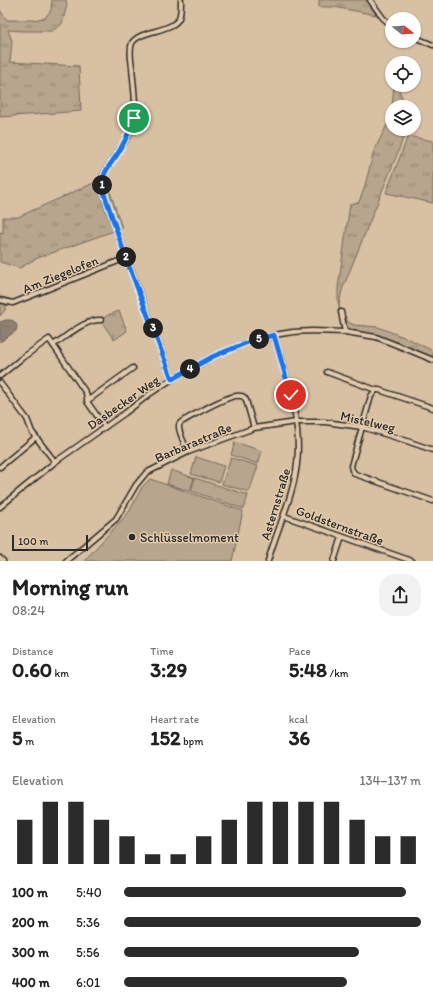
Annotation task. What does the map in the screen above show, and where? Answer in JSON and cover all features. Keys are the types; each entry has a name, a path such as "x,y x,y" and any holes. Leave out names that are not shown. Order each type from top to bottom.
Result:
{"street":[{"path":"172,379 126,258 105,198 102,183 104,173 125,140 134,118 135,107 130,54 132,43 145,34 171,26 176,22 179,17 181,0"},
{"path":"370,0 385,20"},
{"path":"421,40 433,45"},
{"name":"Am Ziegelofen","path":"0,300 13,303 126,258"},
{"path":"341,312 345,332"},
{"path":"53,345 84,324 94,320 101,320"},
{"name":"Dasbecker Weg","path":"0,507 55,462 172,379 214,356 251,341 274,335 303,331 345,332 376,337 433,360"},
{"name":"Asternstraße","path":"268,561 284,516 292,486 297,465 298,436 291,395 274,335"},
{"path":"0,376 49,339 86,393 88,403 105,427"},
{"path":"87,400 133,368"},
{"path":"327,372 376,390 433,408"},
{"path":"0,383 27,419 36,438 55,462"},
{"path":"376,390 371,396 351,466 353,472 433,502"},
{"path":"188,452 179,430 180,423 230,397 245,397 254,428"},
{"name":"Mistelweg","path":"296,422 325,422 362,427 433,450"},
{"name":"Barbarastraße","path":"66,561 116,520 136,485 146,473 188,452 254,428 296,422"},
{"path":"0,467 36,438"},
{"name":"Goldsternstraße","path":"284,516 412,561"},
{"path":"334,561 342,537"},
{"path":"0,558 3,561"}],"green space":[{"path":"52,0 66,0 67,5 62,24 52,31 8,30 12,41 10,62 79,66 81,111 0,117 0,10 7,20 32,20 45,18 51,10"},
{"path":"319,0 365,0 368,2 376,15 334,7 319,7"},
{"path":"393,92 400,92 403,100 393,100"},
{"path":"385,129 385,136 404,136 342,290 339,305 343,324 338,302 338,288 350,204 359,202 374,151"},
{"path":"408,136 433,141 433,203 386,193"},
{"path":"107,177 108,186 122,228 35,259 20,268 0,262 0,232 3,233 3,217 18,217"},
{"path":"0,301 7,304 5,310 0,316"},
{"path":"119,311 127,331 114,340 102,322 102,319"},
{"path":"343,315 348,322 354,325 378,327 411,340 433,351 433,357 380,337 348,330 345,325"},
{"path":"235,442 262,451 258,464 231,455"},
{"path":"196,457 224,466 219,482 191,474"},
{"path":"231,458 258,466 249,492 222,484"},
{"path":"171,470 194,478 190,491 167,484"},
{"path":"195,478 248,495 244,509 191,491"},
{"path":"150,479 243,511 232,561 84,561 129,512 142,487"}],"water":[{"path":"6,320 15,322 17,326 16,331 0,342 0,322"}],"place":[{"name":"Schlüsselmoment","path":"132,537"}],"route":[{"path":"134,118 131,128 119,152 104,173 102,183 103,190 126,258 172,379 214,356 251,341 274,335 291,395"}]}
